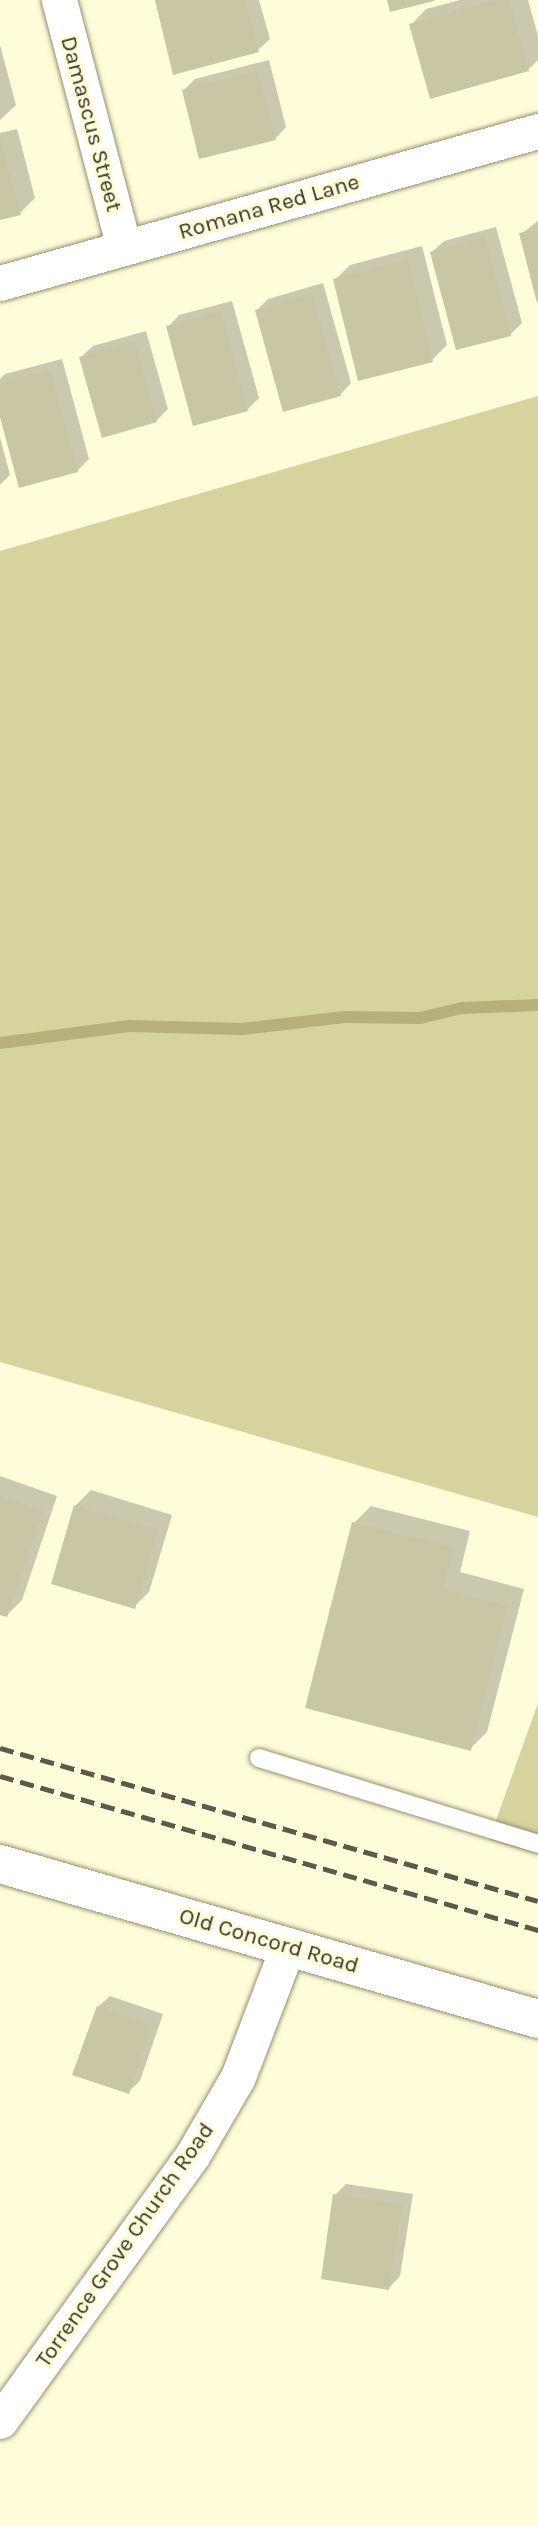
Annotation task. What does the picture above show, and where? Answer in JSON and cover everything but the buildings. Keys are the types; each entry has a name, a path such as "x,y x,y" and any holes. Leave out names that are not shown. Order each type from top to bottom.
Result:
{"street":[{"name":"Damascus Street","path":"58,0 124,248"},
{"name":"Romana Red Lane","path":"0,283 538,131"},
{"name":"Old Concord Road","path":"0,1864 538,2019"},
{"name":"Torrence Grove Church Road","path":"0,2421 192,2156 239,2077 288,1946"}],"lane":[{"path":"259,1758 538,1844"}],"shaded area":[{"path":"538,396 538,1517 0,1362 0,551"},
{"path":"538,1703 538,1854 489,1840"}],"waterway":[{"path":"0,1043 129,1026 242,1029 344,1017 420,1018 462,1008 538,1005"}],"railway":[{"path":"0,1748 538,1901"},
{"path":"0,1776 538,1930"}]}
